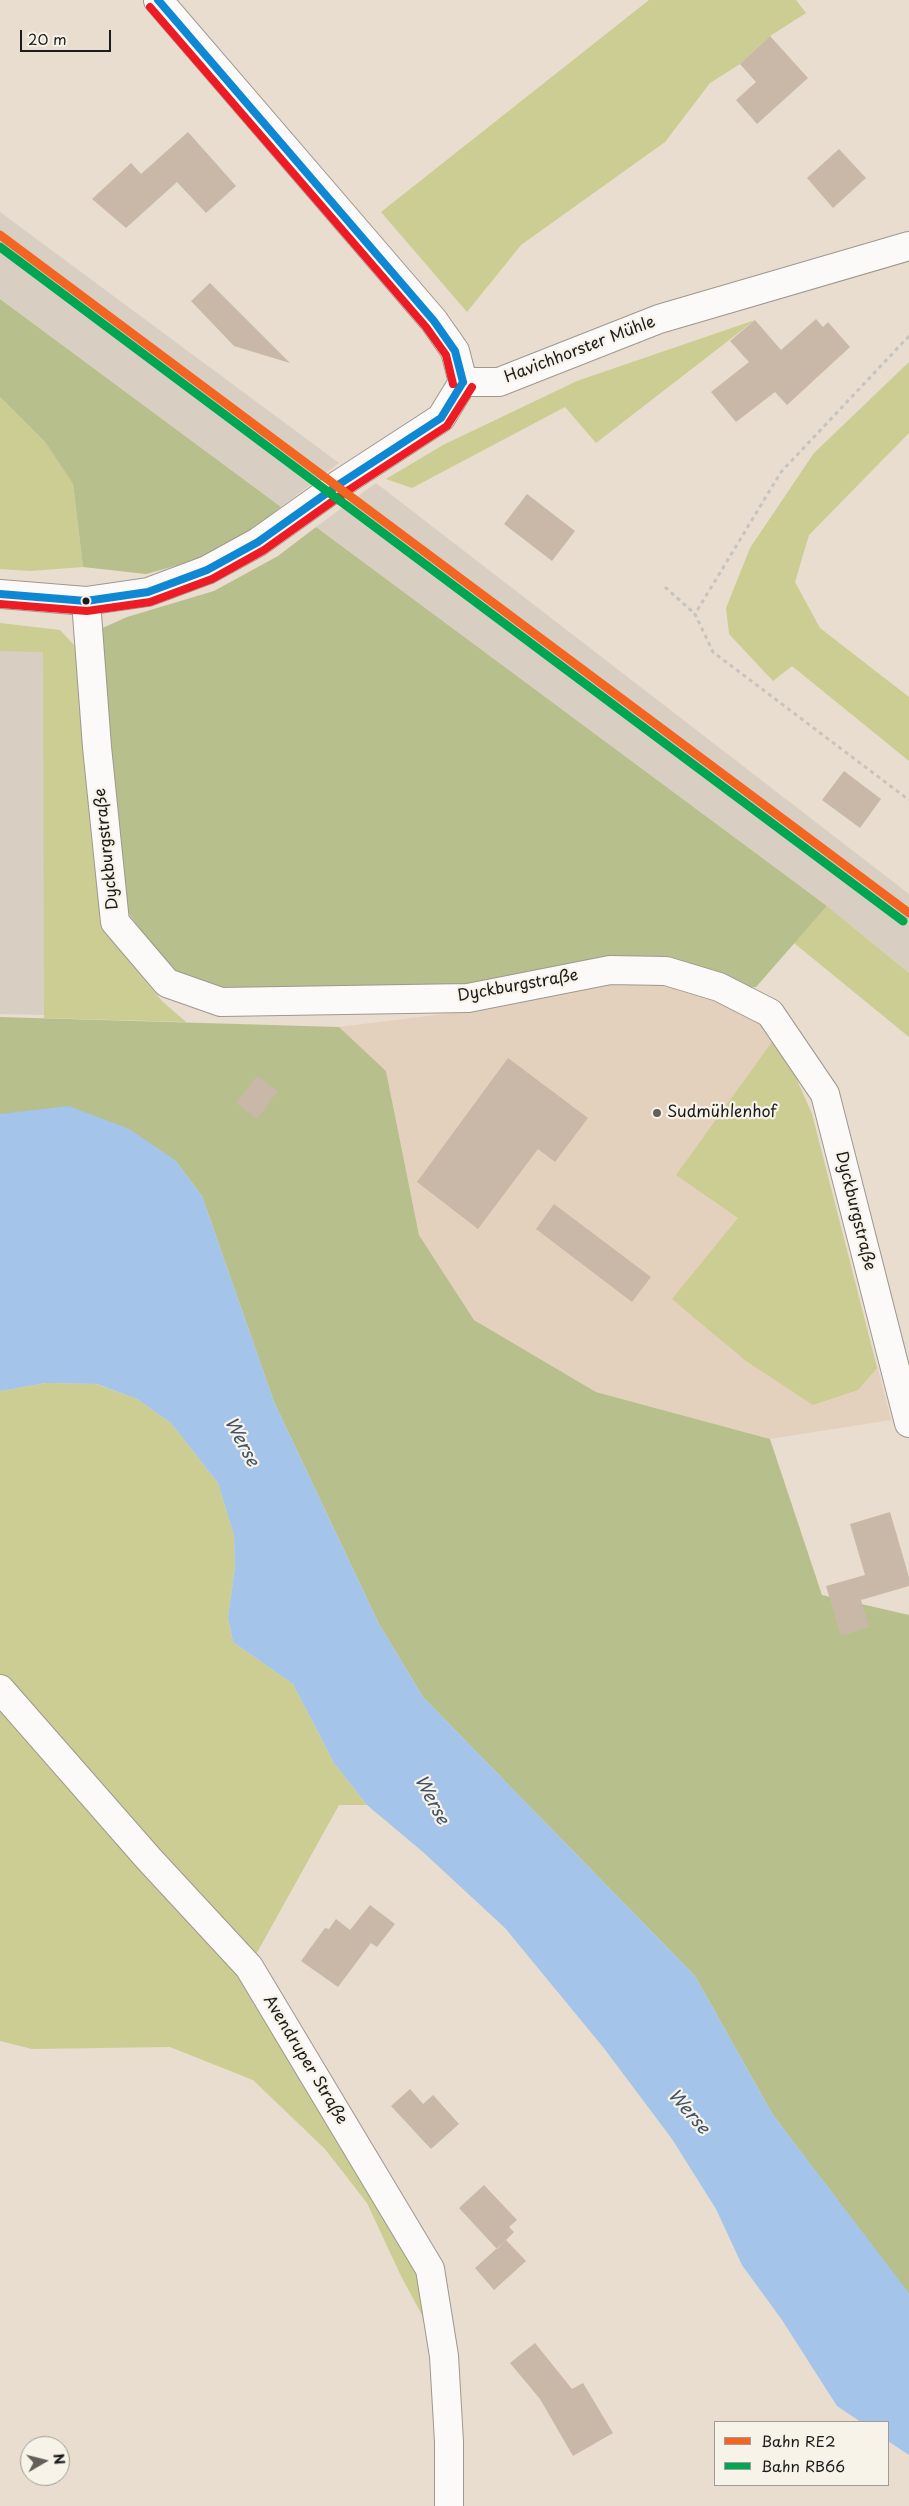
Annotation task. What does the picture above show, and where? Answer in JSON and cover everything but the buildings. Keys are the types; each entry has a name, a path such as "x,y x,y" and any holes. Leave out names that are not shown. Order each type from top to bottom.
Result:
{"street":[{"path":"0,594 86,601 148,592 207,570 258,542 341,483 440,418 463,382 455,351 434,321 158,0"},
{"name":"Havichhorster Mühle","path":"463,382 499,382 659,319 909,246"},
{"name":"Dyckburgstraße","path":"86,601 97,747 115,922 166,983 221,1002 458,998 610,970 666,971 719,987 770,1013 825,1094 909,1423"},
{"name":"Avendruper Straße","path":"0,1689 148,1859 249,1967 430,2269 444,2356 450,2442 448,2506"}],"path":[{"path":"695,614 781,472 909,336"},
{"path":"664,587 695,614 714,652 909,800"}],"shaded area":[{"path":"0,212 339,463 281,507 0,299"},
{"path":"376,483 909,894 909,973 827,906 316,527"},
{"path":"0,651 43,651 47,1015 0,1014"},
{"path":"665,981 735,1004 777,1035 812,1114 891,1420 770,1439 596,1392 474,1320 419,1235 386,1071 339,1027 475,1010 575,985"}],"green space":[{"path":"649,0 796,0 806,13 770,36 740,64 710,83 665,142 521,245 467,312 381,212"},
{"path":"0,299 281,507 246,534 207,557 146,574 83,567 73,484 45,442 0,397"},
{"path":"755,320 596,443 565,407 412,488 386,479 443,445 577,381"},
{"path":"909,362 909,433 809,535 795,582 820,628 909,697 909,761 792,666 773,681 729,634 726,608 750,548 814,453"},
{"path":"0,397 45,442 73,484 83,567 30,571 0,569"},
{"path":"316,527 827,906 756,987 738,988 666,958 465,988 224,989 171,970 125,909 98,630 127,617 214,591 278,556"},
{"path":"0,623 60,630 75,646 102,928 162,1001 186,1022 44,1018 43,652 0,651"},
{"path":"827,906 909,973 909,1037 794,943"},
{"path":"0,1017 339,1027 386,1071 419,1235 474,1320 596,1392 770,1439 822,1595 909,1615 909,2294 773,2115 695,1976 423,1697 379,1624 274,1402 202,1196 175,1160 0,1114"},
{"path":"777,1035 812,1114 877,1368 858,1390 813,1405 746,1361 672,1299 738,1218 676,1175"},
{"path":"46,1383 96,1384 137,1399 171,1423 218,1483 234,1535 235,1566 228,1618 233,1642 293,1684 334,1763 367,1805 339,1805 249,1967 430,2269 444,2356 401,2276 367,2203 325,2149 253,2080 170,2047 32,2049 0,2041 0,1391"}],"water":[{"name":"Werse","path":"69,1106 129,1129 175,1160 202,1196 274,1402 379,1624 423,1697 695,1976 773,2115 909,2294 909,2455 889,2442 889,2421 860,2421 837,2406 782,2320 742,2265 716,2209 672,2139 603,2047 505,1928 423,1852 367,1805 334,1763 293,1684 233,1642 228,1618 235,1566 234,1535 218,1483 171,1423 137,1399 97,1384 46,1383 0,1391 0,1114"}],"rail line":[{"name":"RE2","path":"0,235 909,913"},
{"name":"RB66","path":"0,247 903,921"}],"transit line":[{"path":"158,0 434,321 455,351 463,382"},
{"path":"150,7 426,327 446,355 453,384"},
{"path":"0,594 86,601 148,592 207,570 258,542 341,483 441,418 463,382"},
{"path":"0,604 87,611 150,602 212,579 264,550 347,491 447,426 472,387"}],"place":[{"name":"Sudmühlenhof","path":"657,1113"}]}
